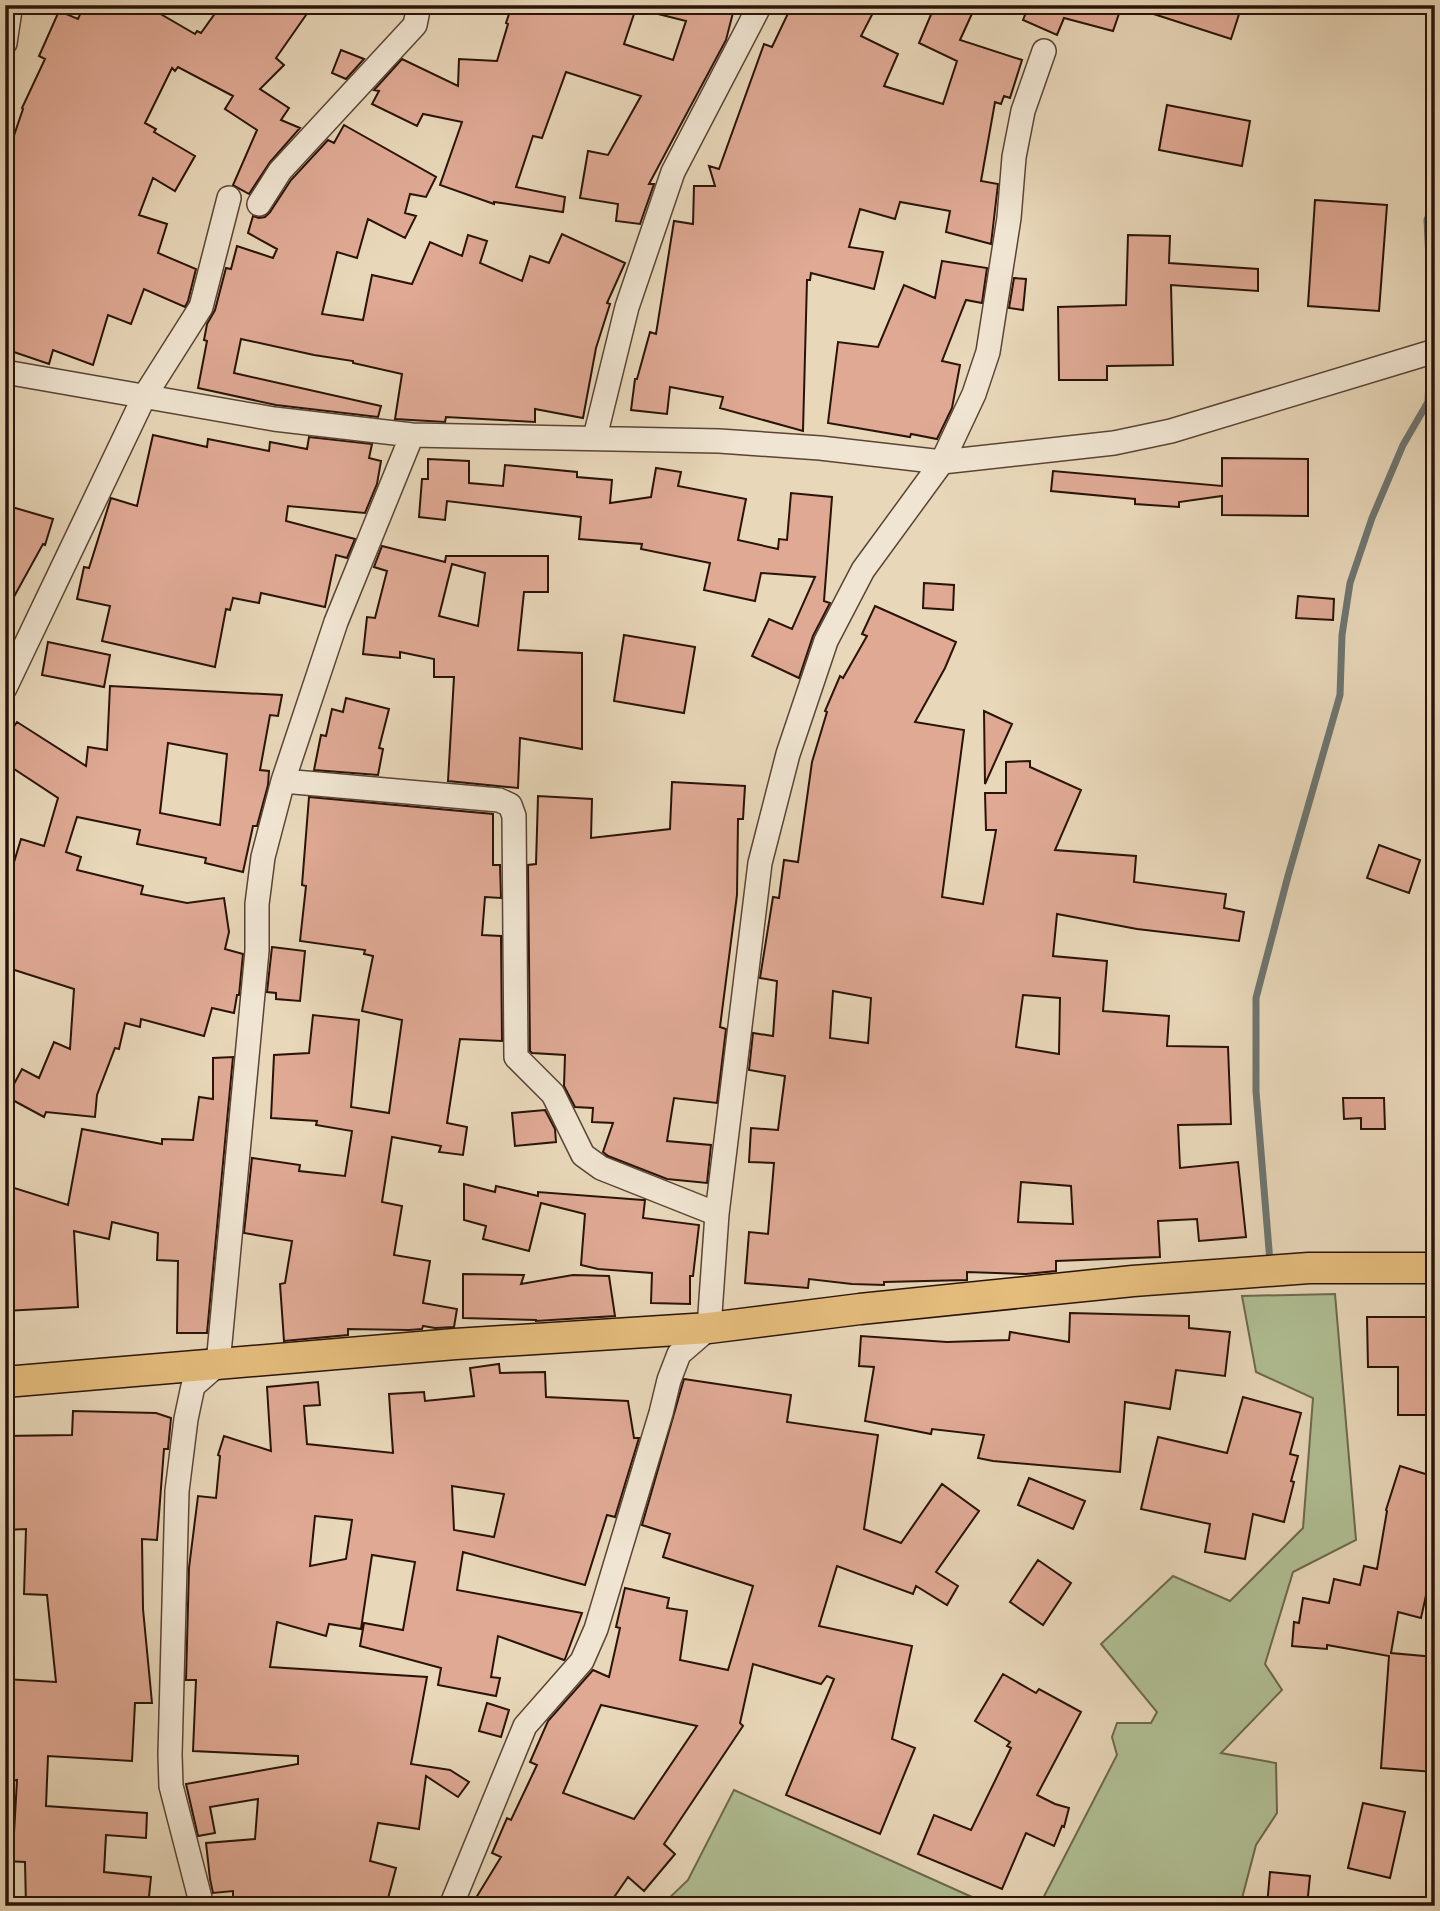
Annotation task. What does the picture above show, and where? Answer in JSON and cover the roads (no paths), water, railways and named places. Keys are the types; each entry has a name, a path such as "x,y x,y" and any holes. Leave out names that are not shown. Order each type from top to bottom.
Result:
{"main road":[{"path":"5,1382 454,1344 709,1328 860,1309 1133,1281 1309,1268 1435,1268"}],"street":[{"path":"5,43 10,10 8,5"},
{"path":"259,204 280,171 415,25 419,5"},
{"path":"595,437 627,307 673,172 760,5"},
{"path":"451,1906 525,1726 582,1661 596,1629 669,1380 679,1354 709,1328 717,1214 760,863 788,754 826,641 863,570 942,462 974,394 988,352 1009,218 1014,157 1023,111 1044,51"},
{"path":"5,688 144,397 201,307 229,198"},
{"path":"5,372 274,419 412,435 719,441 820,448 942,462 1114,443 1171,430 1435,351"},
{"path":"202,1906 171,1786 177,1490 193,1386 218,1364 257,951 257,904 263,857 283,781 336,622 412,435"},
{"path":"283,781 499,800 510,805 514,816 516,1057 553,1094 583,1155 601,1168 717,1214"}],"waterway":[{"path":"1270,1262 1256,1091 1256,998 1340,695 1342,635 1350,583 1372,518 1403,445 1428,402 1432,317 1427,220 1435,196"}]}
